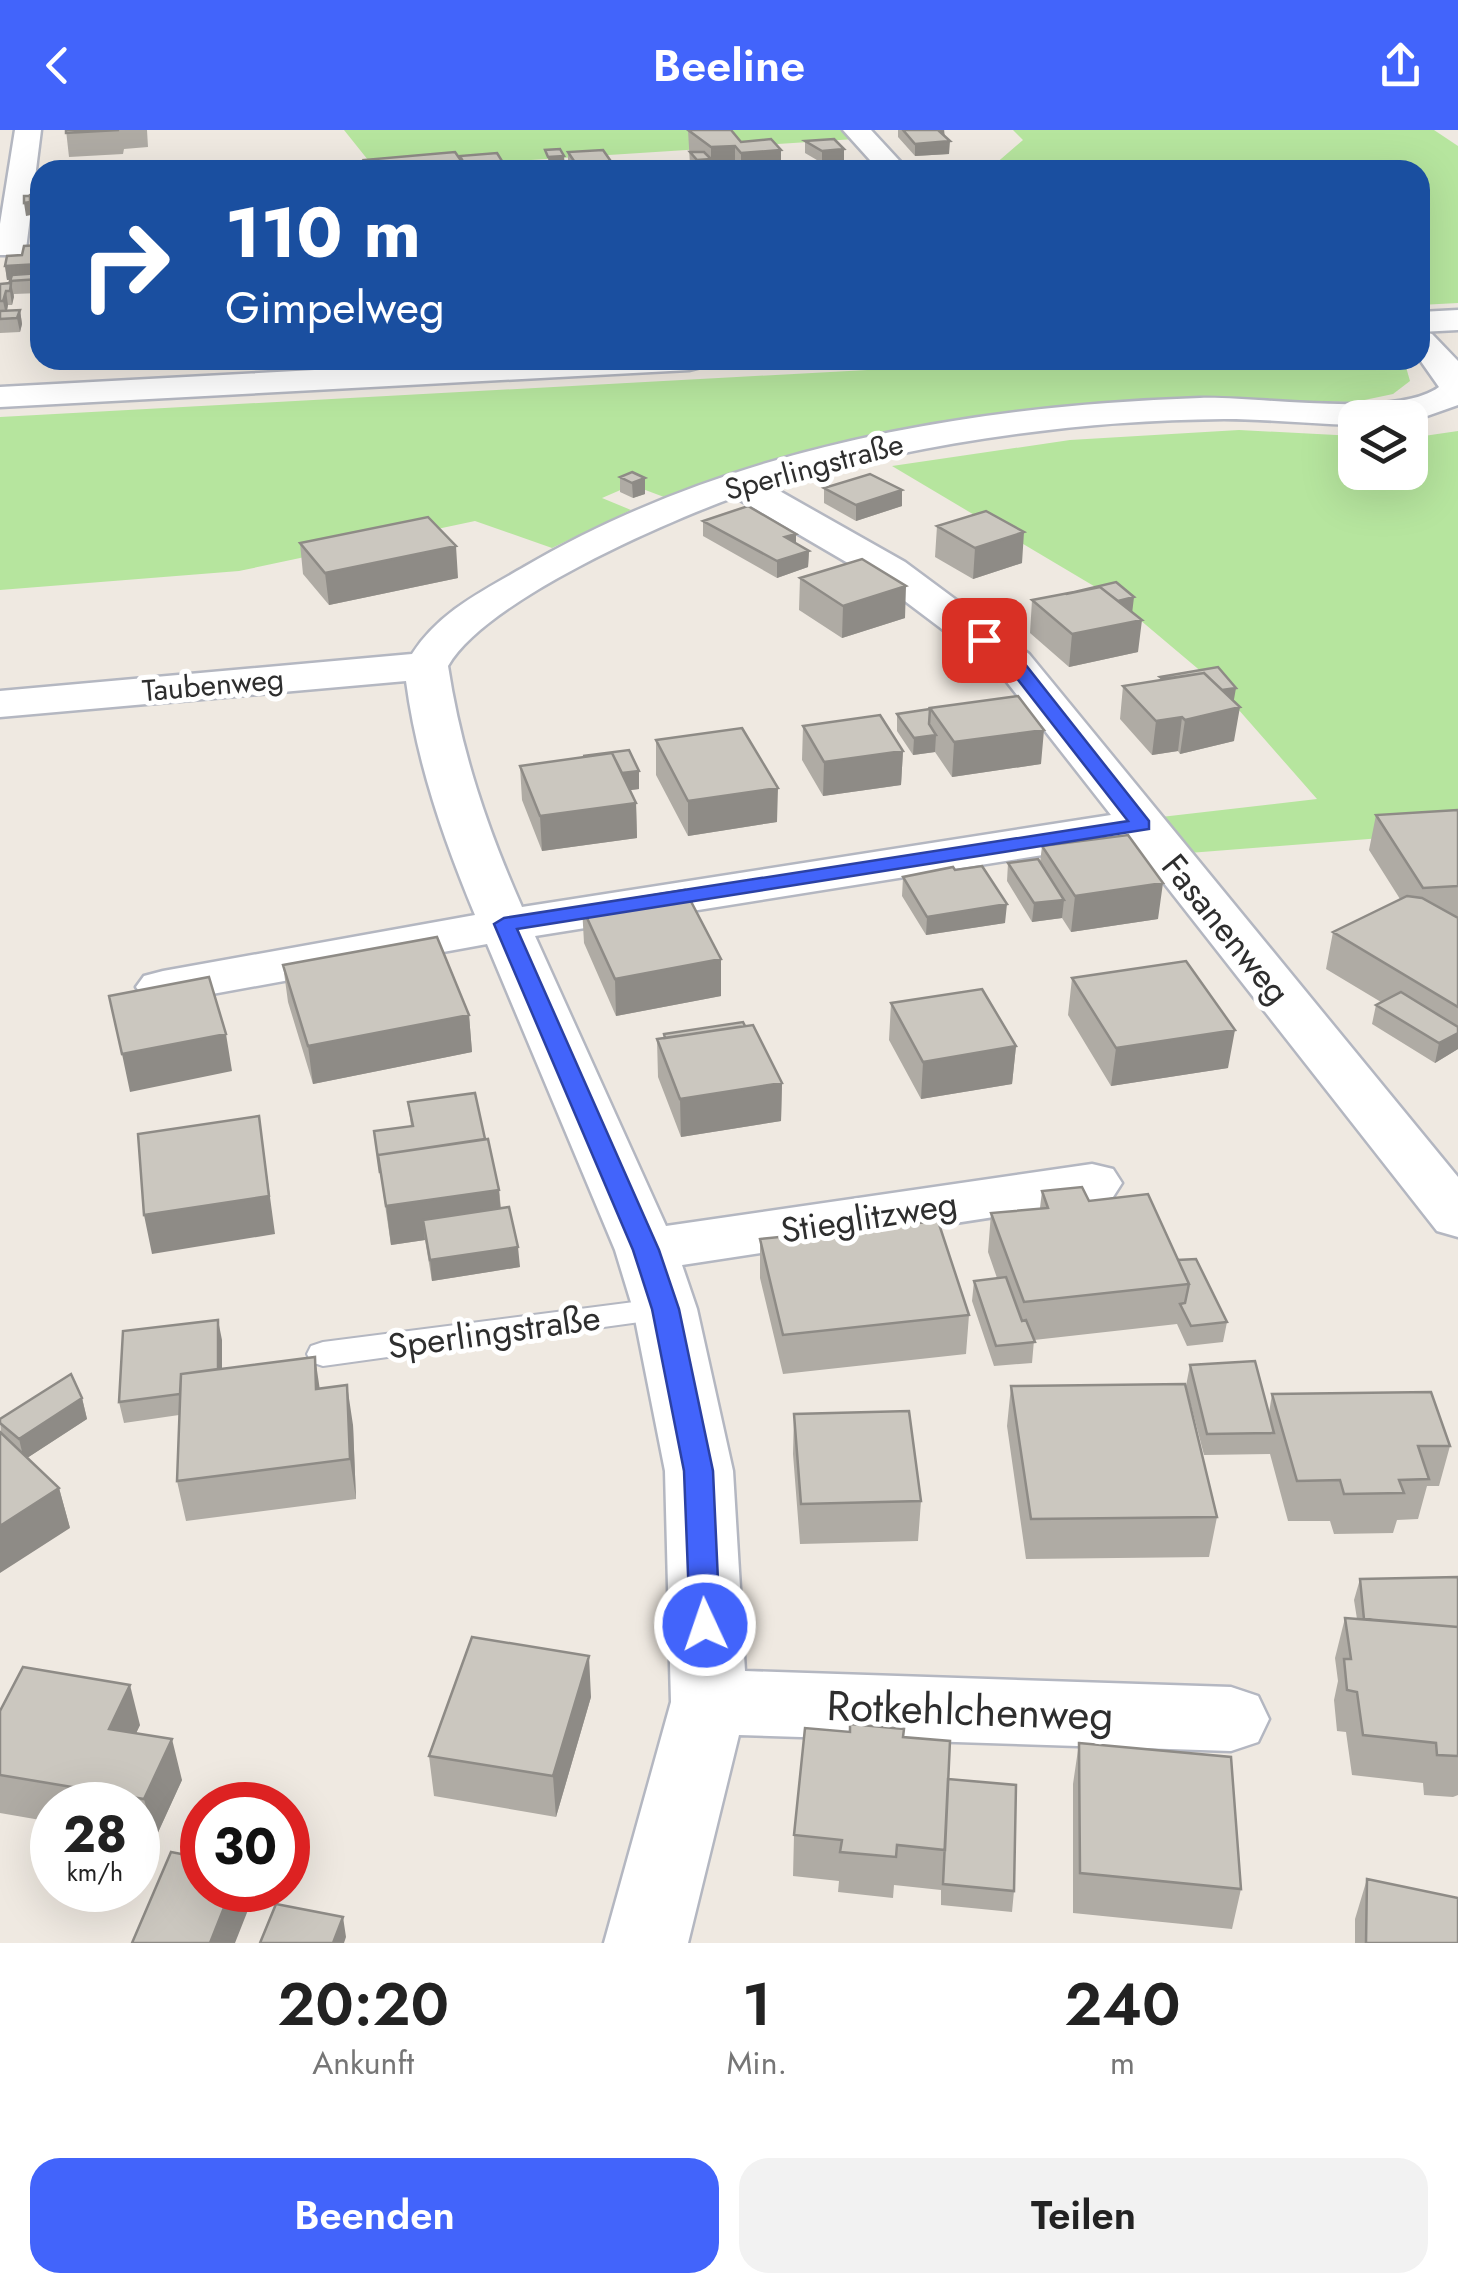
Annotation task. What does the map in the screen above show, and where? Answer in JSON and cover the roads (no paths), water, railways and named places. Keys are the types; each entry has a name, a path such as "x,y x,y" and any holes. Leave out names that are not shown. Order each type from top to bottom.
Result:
{"street":[{"path":"17,249 28,130"},
{"path":"856,130 884,160"},
{"path":"1430,321 1458,320"},
{"name":"Sperlingstraße","path":"426,666 446,635 540,573 636,522 739,482 872,446 1030,423 1177,410 1392,413 1452,403 1457,389 1444,365 1430,351"},
{"path":"0,397 395,370"},
{"name":"Fasanenweg","path":"739,482 891,571 1014,663 1458,1217"},
{"path":"426,666 436,735 466,836 646,1250 666,1309 698,1471 708,1702 646,1943"},
{"name":"Taubenweg","path":"0,704 426,666"},
{"path":"163,986 504,924 1142,825"},
{"name":"Stieglitzweg","path":"646,1250 1092,1184"},
{"name":"Rotkehlchenweg","path":"708,1702 1231,1719"}],"lane":[{"name":"Sperlingstraße","path":"323,1354 666,1309"}]}
